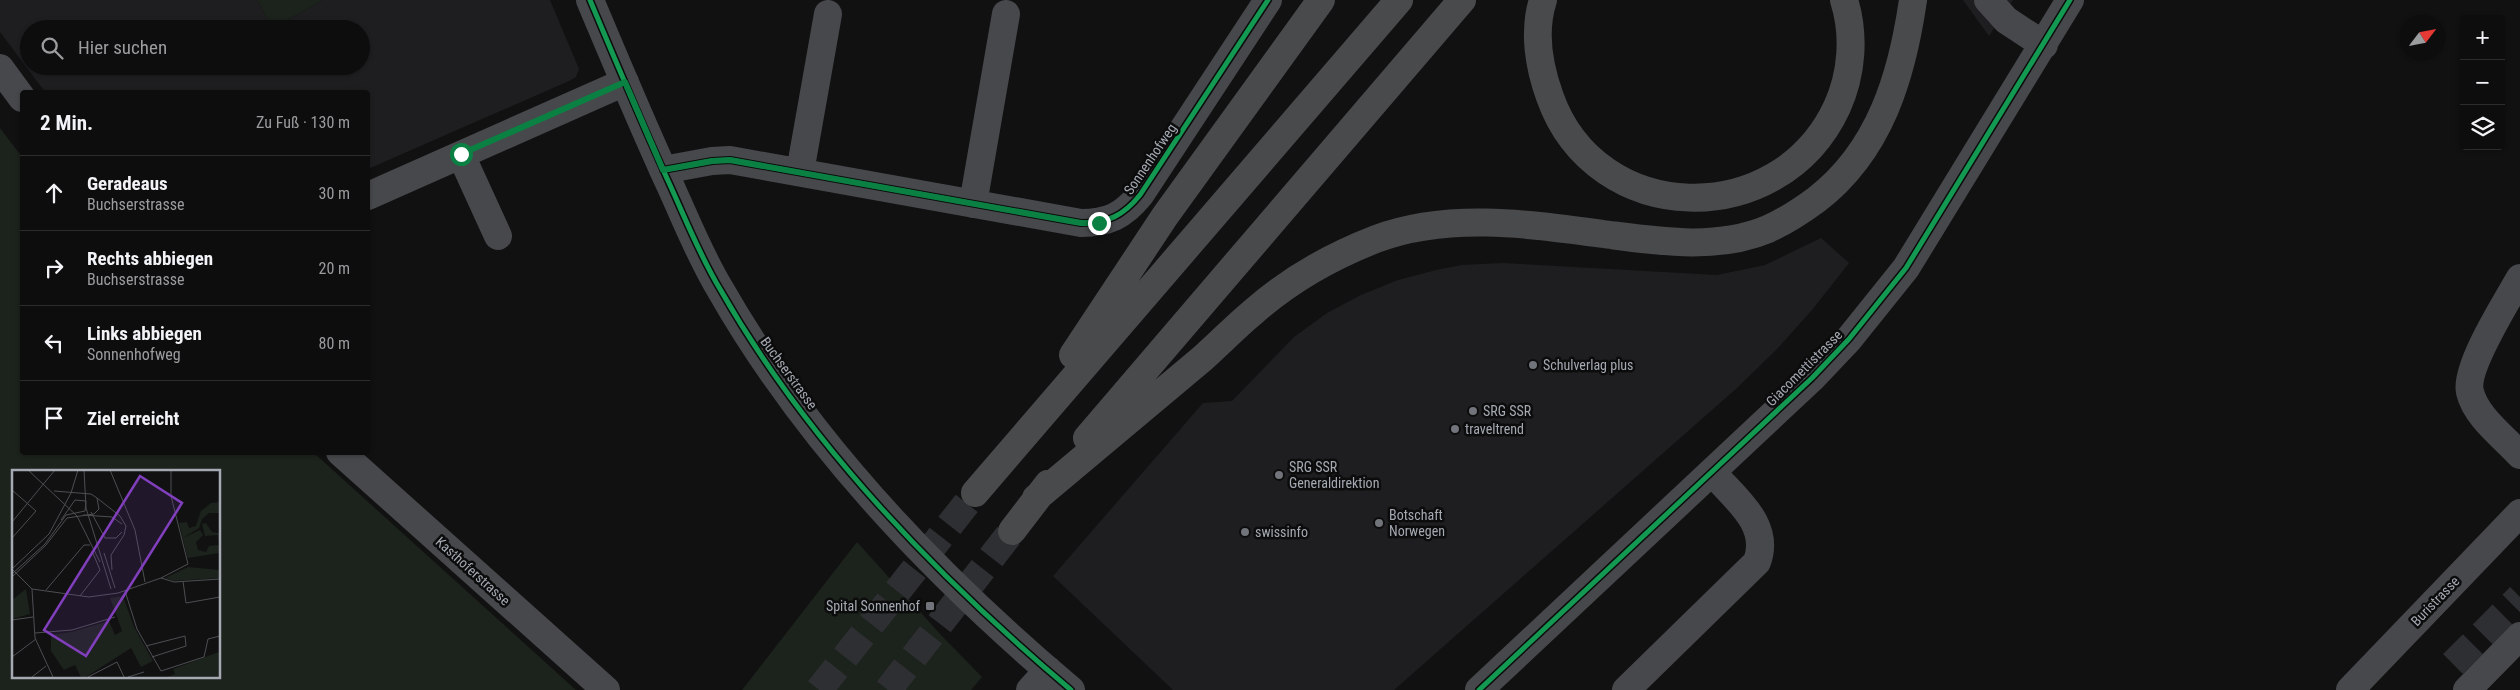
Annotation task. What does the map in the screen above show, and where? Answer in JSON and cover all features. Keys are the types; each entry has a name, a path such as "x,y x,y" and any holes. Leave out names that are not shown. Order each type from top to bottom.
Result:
{"highway":[{"path":"1007,455 1164,216 1322,0"},
{"path":"975,493 1399,0"},
{"path":"1012,531 1036,498 1462,0"},
{"path":"1543,0 1538,38 1542,75 1555,112 1577,145 1610,175 1655,194 1690,198 1728,195 1757,186 1788,169 1813,146 1832,116 1846,87 1851,50 1848,13 1844,0"},
{"path":"1036,498 1261,306 1295,280 1337,256 1378,238 1417,228 1493,223 1524,225 1659,242 1703,243 1736,238 1767,230 1797,215 1834,185 1852,166 1872,137 1888,104 1905,52 1913,0"}],"street":[{"name":"Buchserstrasse","path":"590,0 704,260 720,291 765,360 799,407 879,506 974,603 1039,680 1071,690"},
{"name":"Sonnenhofweg","path":"663,170 712,161 730,160 1081,223 1099,223 1114,219 1131,206 1140,196 1268,0"},
{"path":"1988,0 2006,20 2044,45"},
{"name":"Giacomettistrasse","path":"1479,690 1812,378 1879,304 1906,268 2070,0"},
{"path":"800,172 828,14"},
{"path":"973,204 1006,14"},
{"path":"0,68 20,95"},
{"path":"370,195 625,82"},
{"path":"461,154 498,236"},
{"path":"2520,278 2478,355 2471,377 2470,391 2476,405 2484,416 2520,455"},
{"name":"Kasthoferstrasse","path":"343,455 606,690"},
{"path":"1626,690 1757,562 1762,540 1757,525 1712,472"},
{"name":"Buristrasse","path":"2350,690 2520,514"},
{"path":"2467,690 2520,636"}],"shaded area":[{"path":"0,0 257,0 268,20 20,20 20,59 0,32"},
{"path":"257,0 323,0 287,20 268,20"},
{"path":"323,0 550,0 579,69 576,77 569,81 370,168 370,90 44,90 32,75 370,75 370,20 287,20"},
{"path":"1963,0 2013,0 1989,36"},
{"path":"0,128 20,154 20,455 316,455 576,690 0,690"},
{"path":"1821,238 1849,263 1812,310 1777,349 1737,388 1394,690 1173,690 1053,576 1203,403 1232,401 1294,337 1327,313 1361,295 1398,280 1462,265 1502,263 1717,275 1765,265"},
{"path":"857,542 941,635 982,677 971,690 742,690"}],"tunnel":[{"path":"819,690 975,493"},
{"path":"888,690 1012,531"},
{"path":"2453,664 2520,597"}],"cycle path":[{"path":"590,0 649,139 706,264 755,346 793,400 834,453 878,504 924,554 972,601 1071,690"},
{"path":"663,170 712,161 730,160 1081,223 1107,220 1121,213 1140,195 1268,0"},
{"path":"1479,690 1812,378 1849,339 1906,268 2070,0"}],"place":[{"name":"Schulverlag plus","path":"1533,365"},
{"name":"SRG SSR","path":"1473,411"},
{"name":"traveltrend","path":"1455,429"},
{"name":"SRG SSR Generaldirektion","path":"1279,475"},
{"name":"Botschaft Norwegen","path":"1379,523"},
{"name":"swissinfo","path":"1245,532"},
{"name":"Spital Sonnenhof","path":"930,606"}],"route":[{"path":"461,154 625,82 663,170 712,161 730,160 1081,223 1099,223"}]}
